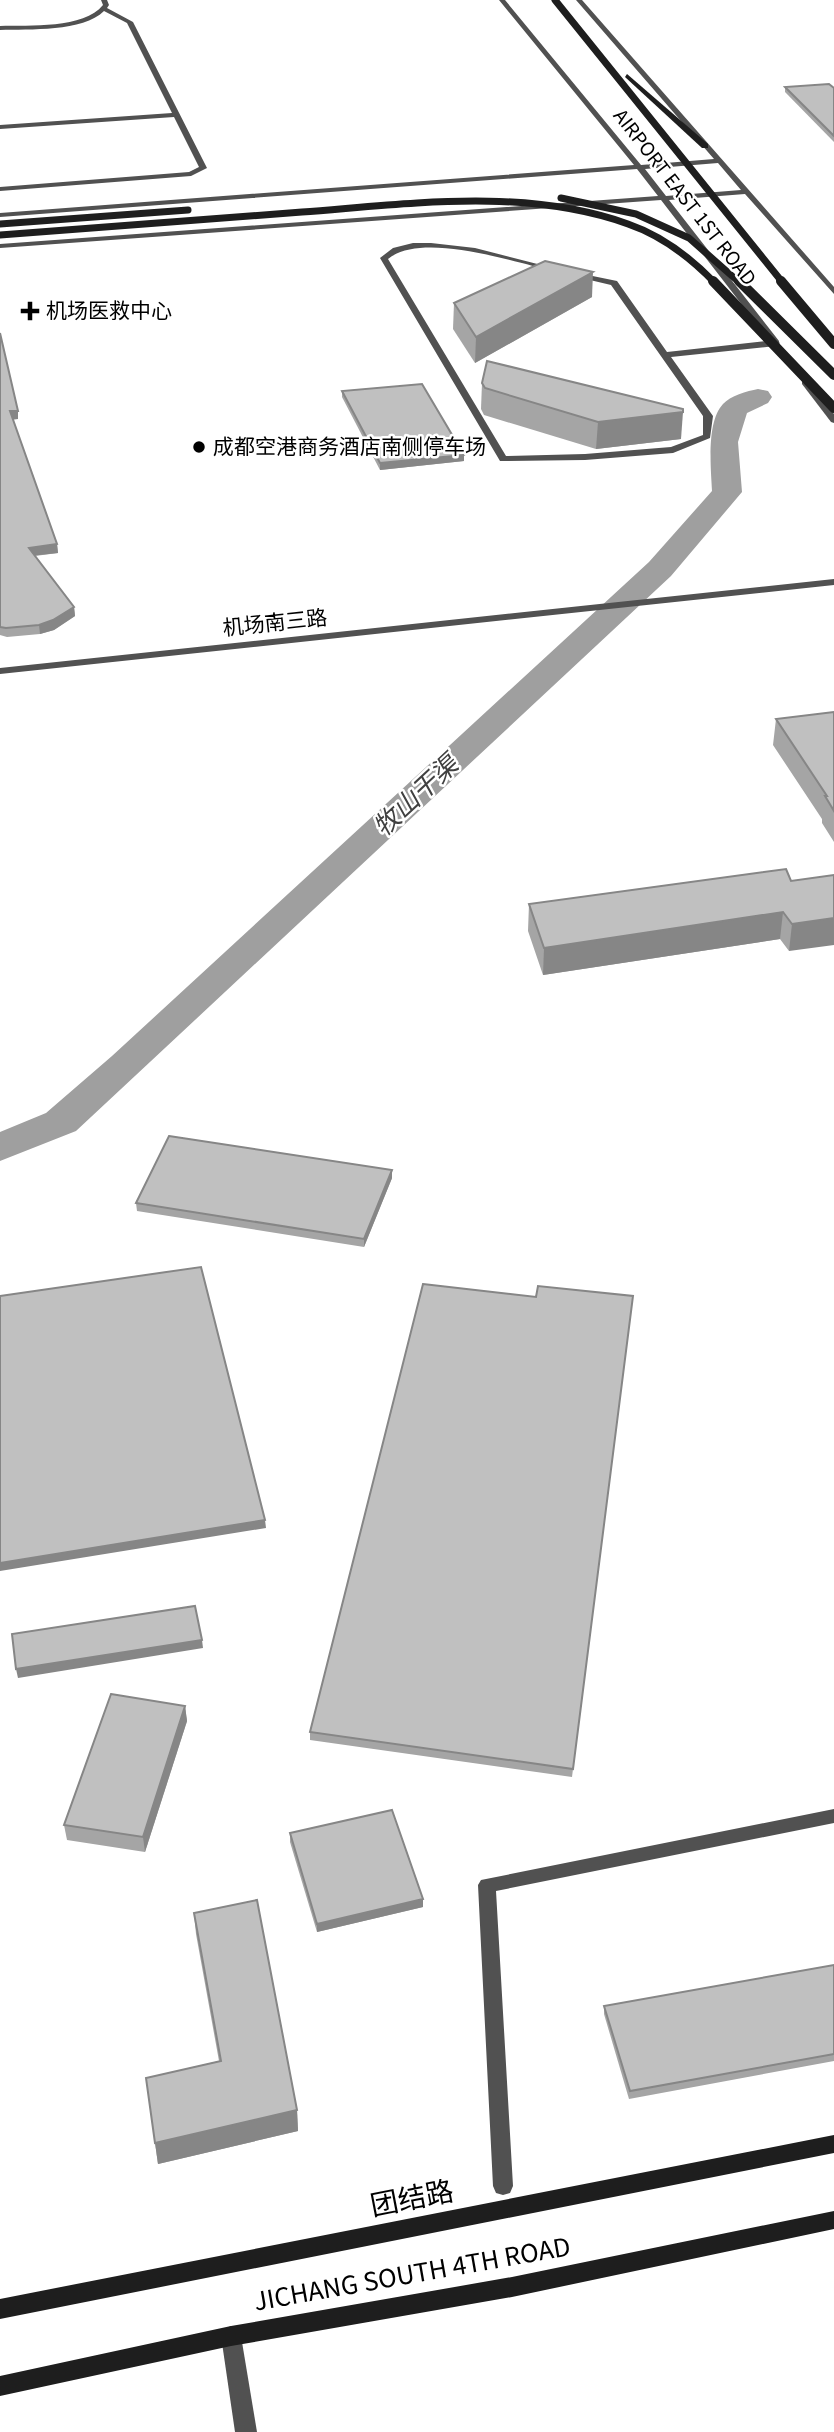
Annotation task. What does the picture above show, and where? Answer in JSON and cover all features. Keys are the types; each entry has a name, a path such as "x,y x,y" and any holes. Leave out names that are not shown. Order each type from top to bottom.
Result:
{"main road":[{"path":"555,0 737,229 834,344"},
{"path":"562,0 627,76 705,146"},
{"path":"0,224 438,193 504,193 584,201 650,219 700,246 834,374"},
{"path":"0,234 436,202 511,202 591,213 629,224 659,237 693,260 834,408"},
{"name":"团结路","path":"0,2309 834,2144"},
{"name":"JICHANG SOUTH 4TH ROAD","path":"0,2386 231,2336 512,2287 834,2220"}],"street":[{"path":"0,189 198,172 202,168 130,22 105,9 103,0"},
{"name":"AIRPORT EAST 1ST ROAD","path":"502,0 640,166 834,420"},
{"name":"AIRPORT EAST 1ST ROAD","path":"579,0 834,292"},
{"path":"0,28 78,22 99,15 105,9"},
{"path":"0,127 178,115"},
{"path":"0,215 719,161"},
{"path":"0,246 746,192"},
{"path":"432,246 487,254 614,283 665,355 708,416 707,436 673,450 585,457 503,458 384,258 397,249 432,246"},
{"path":"665,355 776,343"},
{"name":"机场南三路","path":"0,671 554,614 664,598 834,582"},
{"path":"503,2186 487,1885 834,1816"},
{"path":"231,2336 246,2432"}],"building":[{"path":"829,84 834,88 834,136 785,87"},
{"path":"545,261 593,272 476,337 454,303"},
{"path":"0,333 18,411 10,411 57,544 29,548 74,607 39,625 6,628 0,627"},
{"path":"487,361 683,409 683,412 598,422 485,388 482,383"},
{"path":"422,384 464,455 380,463 342,391"},
{"path":"834,712 834,811 776,719"},
{"path":"786,869 791,881 834,875 834,918 792,924 783,912 544,948 529,904"},
{"path":"169,1136 392,1170 364,1239 136,1203"},
{"path":"201,1267 265,1520 0,1563 0,1296"},
{"path":"423,1284 536,1297 538,1286 633,1296 573,1769 310,1732"},
{"path":"195,1606 202,1640 16,1669 12,1634"},
{"path":"111,1694 185,1706 143,1837 64,1825"},
{"path":"392,1810 423,1899 317,1924 290,1833"},
{"path":"257,1900 297,2110 155,2143 146,2078 221,2061 194,1913"},
{"path":"834,1965 834,2054 630,2091 604,2006"}],"waterway":[{"name":"牧山干渠","path":"0,1148 61,1122 126,1065 660,569 727,492 724,442 734,408 758,397"}],"place":[{"name":"机场医救中心","path":"30,311"},
{"name":"成都空港商务酒店南侧停车场","path":"199,447"}]}
